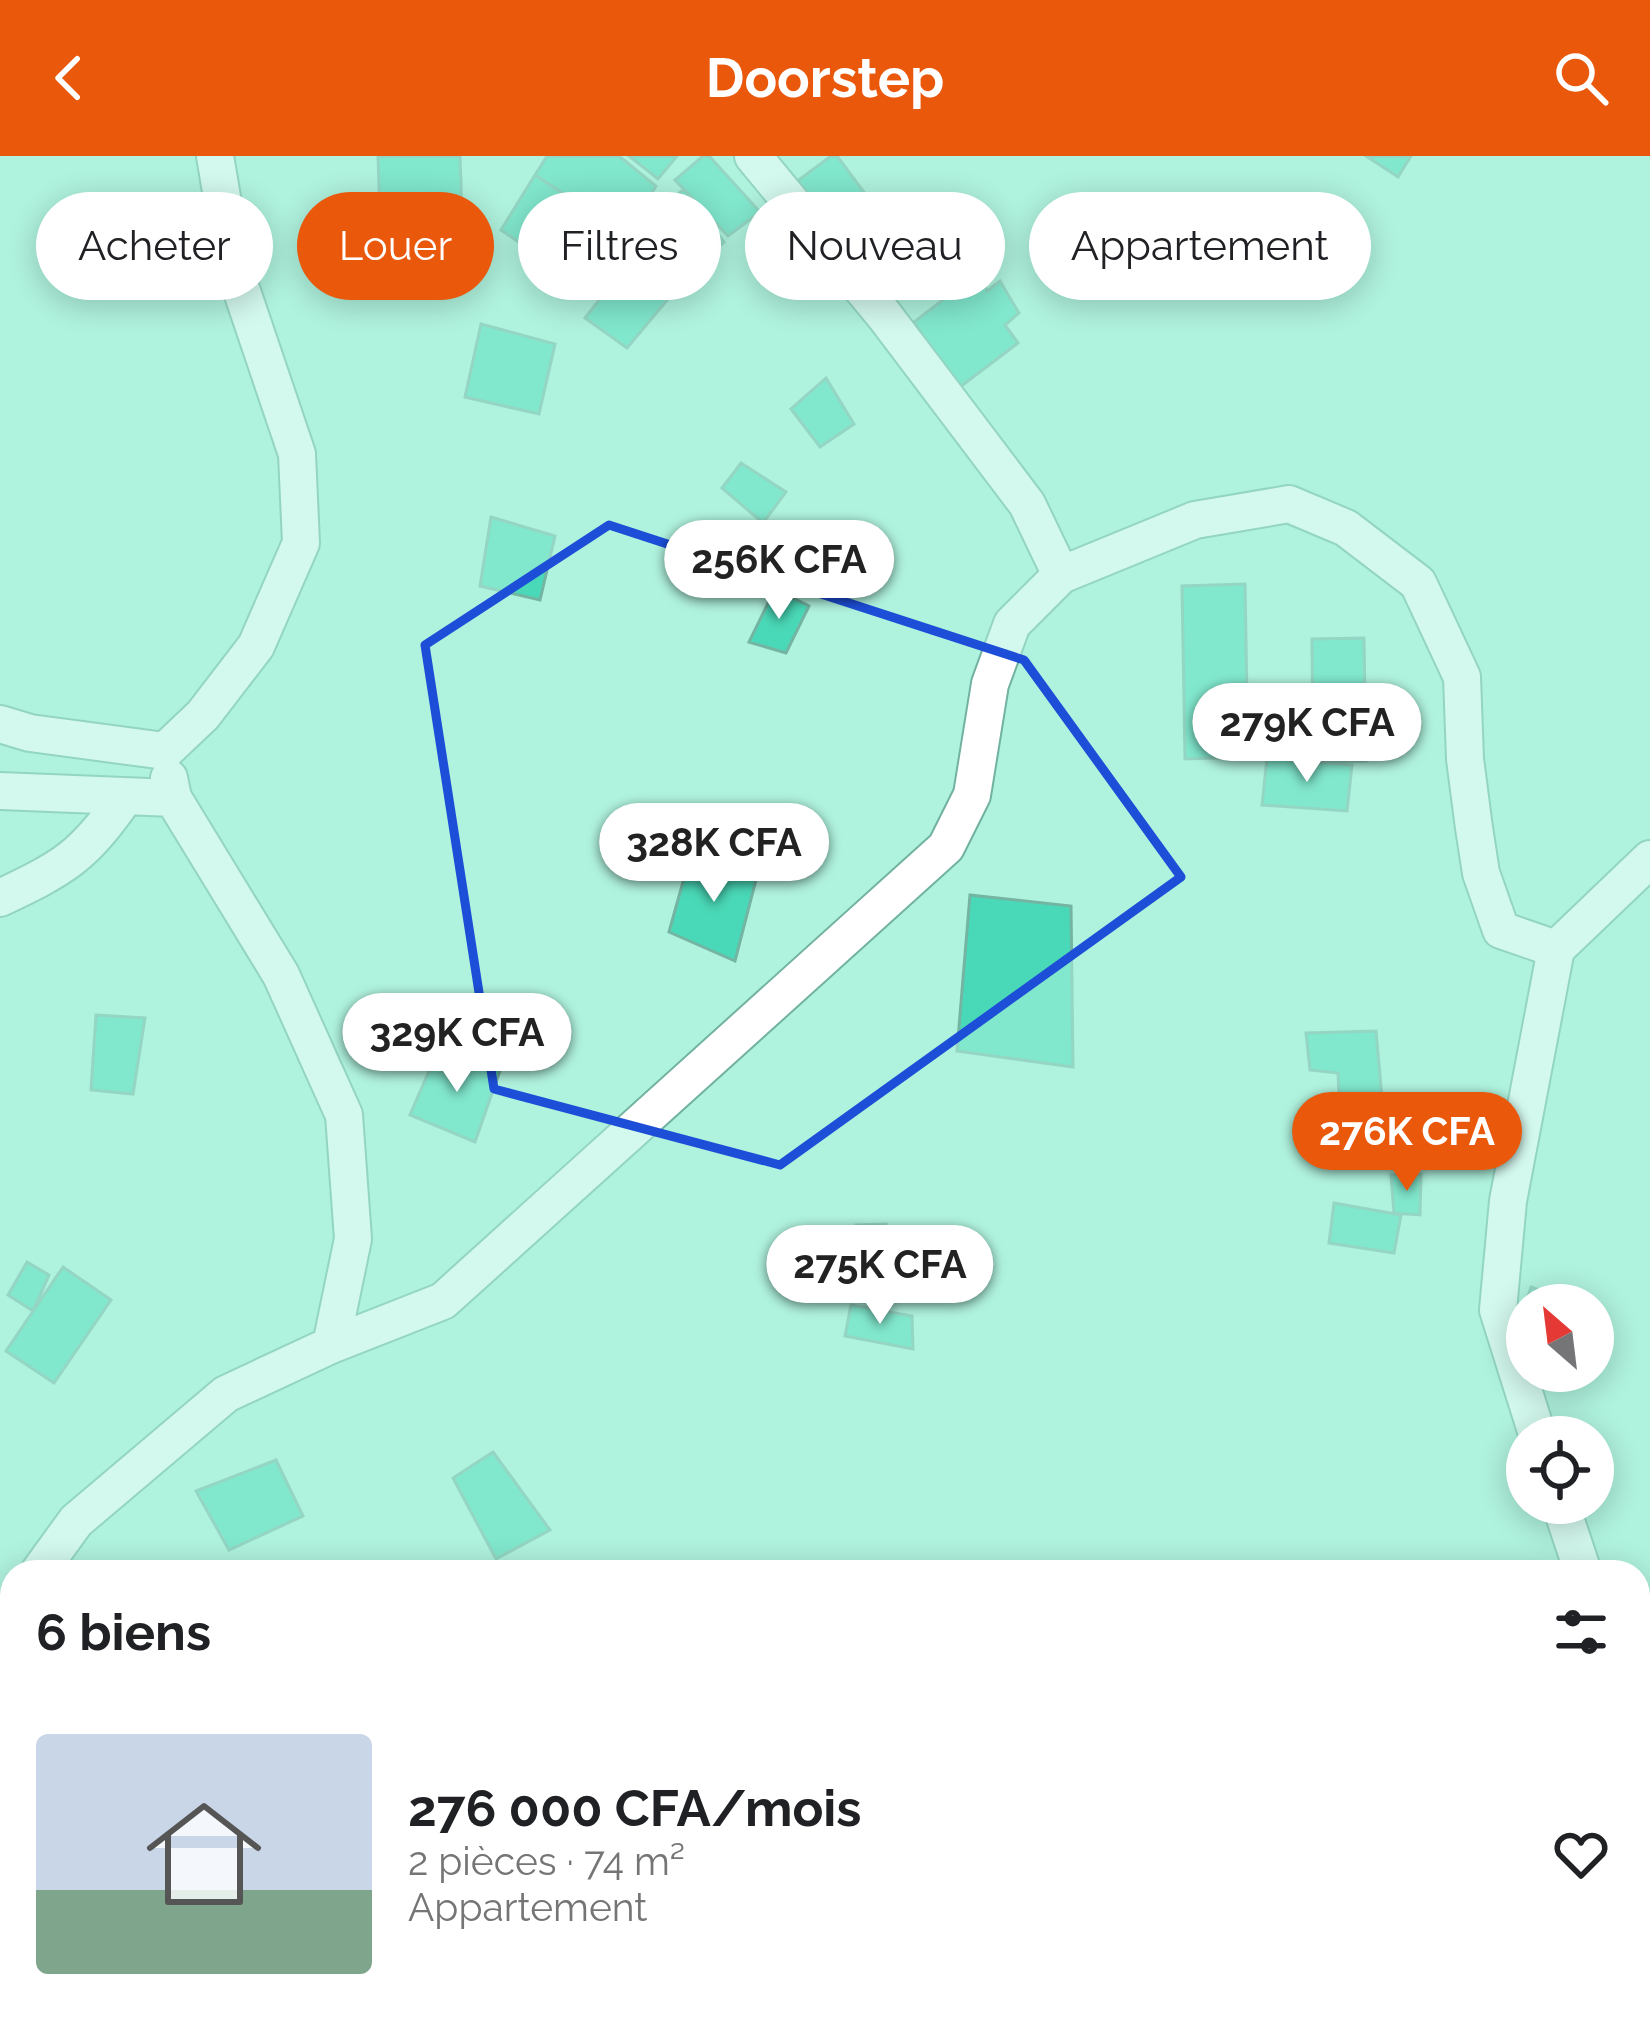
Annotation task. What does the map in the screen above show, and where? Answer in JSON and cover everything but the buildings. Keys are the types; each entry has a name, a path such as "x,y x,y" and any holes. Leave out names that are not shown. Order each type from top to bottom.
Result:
{"street":[{"path":"165,751 203,715 256,646 301,543 297,454 234,268 215,156"},
{"path":"753,156 884,315 1027,504 1061,575"},
{"path":"48,1560 76,1521 226,1394 443,1300 946,847 972,795 990,684 1012,624 1061,575 1195,520 1289,504 1346,528 1418,583 1462,677 1465,759 1481,873 1502,930 1556,950"},
{"path":"0,724 30,733 165,751"},
{"path":"165,751 173,798 281,975 344,1115 353,1239 331,1345"},
{"path":"0,791 173,798"},
{"path":"0,898 64,868 100,832 125,797"},
{"path":"1531,1416 1498,1310 1508,1201 1556,950 1650,859"},
{"path":"1567,1524 1579,1560"}],"highlighted area":[{"path":"609,525 1024,660 1181,877 780,1165 494,1089 425,645"}]}
